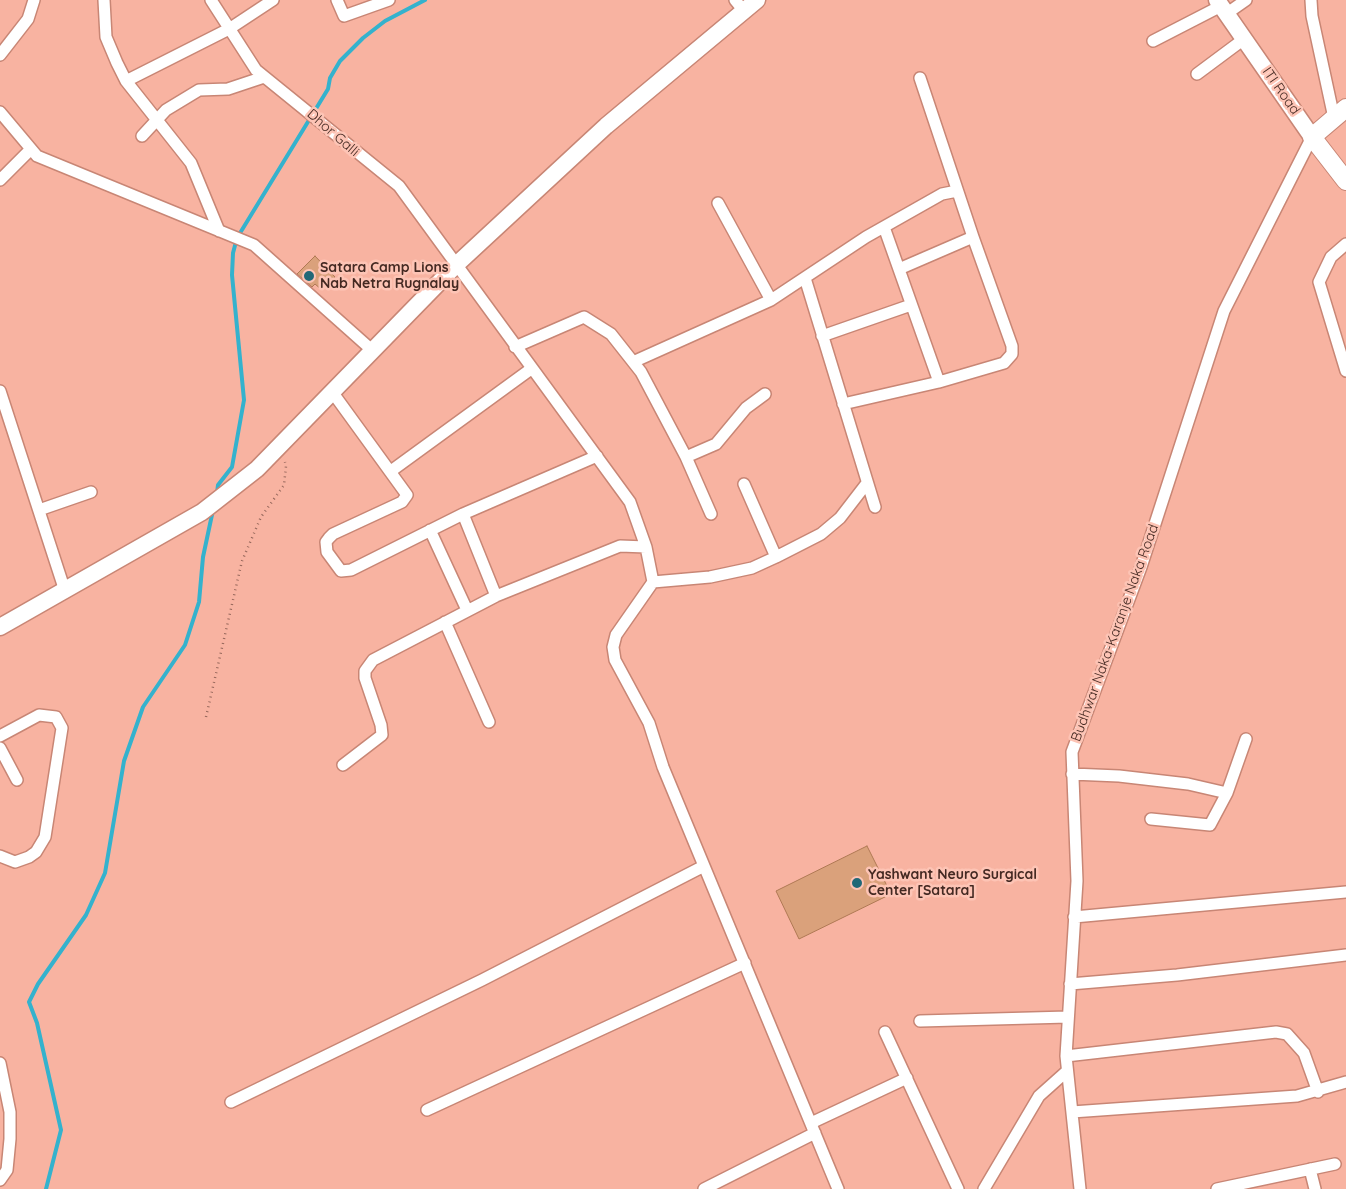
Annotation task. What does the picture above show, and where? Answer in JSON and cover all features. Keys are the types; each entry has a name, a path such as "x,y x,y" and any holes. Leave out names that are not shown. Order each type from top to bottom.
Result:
{"main road":[{"path":"0,627 202,512 257,469 457,264 739,6 757,0"},
{"name":"ITI Road","path":"1221,6 1312,137 1346,181"},
{"path":"1312,137 1340,113"}],"street":[{"path":"0,56 28,19 34,0"},
{"path":"104,0 106,37 126,81 191,163 220,231"},
{"name":"Dhor Galli","path":"211,0 256,70 399,186 630,502 646,546 653,582"},
{"path":"126,81 230,29 273,0"},
{"path":"337,0 344,16 389,0"},
{"path":"1153,41 1221,6 1246,0"},
{"path":"1311,0 1312,16 1340,113"},
{"path":"1197,74 1244,39"},
{"path":"142,136 166,110 199,90 228,89 264,77"},
{"path":"843,404 994,367 1004,363 1012,354 1012,346 972,237 920,78"},
{"path":"0,112 37,156 254,245 373,351"},
{"name":"Budhwar Naka-Karanje Naka Road","path":"1080,1189 1066,1056 1077,881 1072,752 1144,558 1224,311 1312,137"},
{"path":"0,180 31,149"},
{"path":"633,362 771,300 884,227 942,194 957,192"},
{"path":"718,202 771,300"},
{"path":"884,227 938,382"},
{"path":"898,269 972,237"},
{"path":"1346,244 1331,257 1319,282 1338,351 1346,371"},
{"path":"805,278 875,507"},
{"path":"822,336 911,305"},
{"path":"515,347 584,317 611,334 641,372 686,457 711,514"},
{"path":"391,471 531,369"},
{"path":"0,391 65,591"},
{"path":"333,393 391,471 406,493 407,498 333,534 326,542 327,552 336,567 341,571 350,570 463,514 597,456"},
{"path":"686,457 716,444 746,408 765,394"},
{"path":"838,1189 663,767 649,723 615,660 613,647 616,635 653,582 710,576 752,568 776,557 821,534 840,518 867,483"},
{"path":"744,484 776,557"},
{"path":"39,510 91,492"},
{"path":"463,514 496,596"},
{"path":"430,530 467,610"},
{"path":"343,764 382,735 381,725 365,678 368,665 373,660 496,596 620,546 646,546"},
{"path":"445,622 490,722"},
{"path":"0,736 39,715 56,717 62,728 45,837 36,852 29,857 15,862 0,856"},
{"path":"1150,819 1210,825 1227,793 1246,739"},
{"path":"0,748 16,780"},
{"path":"1072,774 1119,776 1178,783 1227,793"},
{"path":"231,1102 482,980 704,866"},
{"path":"1074,917 1346,892"},
{"path":"1070,984 1177,975 1346,955"},
{"path":"427,1110 744,963"},
{"path":"920,1021 1068,1017"},
{"path":"885,1032 958,1189"},
{"path":"1066,1056 1276,1032 1287,1034 1299,1047 1318,1092"},
{"path":"0,1063 10,1112 7,1170 0,1180"},
{"path":"984,1189 1039,1096 1067,1071"},
{"path":"704,1189 907,1078"},
{"path":"1072,1112 1298,1096 1318,1092 1346,1082"},
{"path":"1217,1189 1335,1164"},
{"path":"1310,1169 1315,1189"}],"path":[{"path":"206,717 242,561 261,517 284,485 286,466 278,447"}],"building":[{"path":"315,256 335,277 322,290 315,284 312,287 297,274"},
{"path":"867,846 891,894 799,939 776,891"}],"waterway":[{"path":"217,493 218,485 232,467 244,400 232,275 233,253 237,238 328,89 330,78 340,61 363,38 385,21 425,0"},
{"path":"46,1189 61,1130 37,1023 29,1002 38,984 86,915 105,873 124,761 143,707 185,645 199,602 203,557 213,510"}],"place":[{"name":"Satara Camp Lions Nab Netra Rugnalay","path":"309,276"},
{"name":"Yashwant Neuro Surgical Center [Satara]","path":"857,883"}]}
